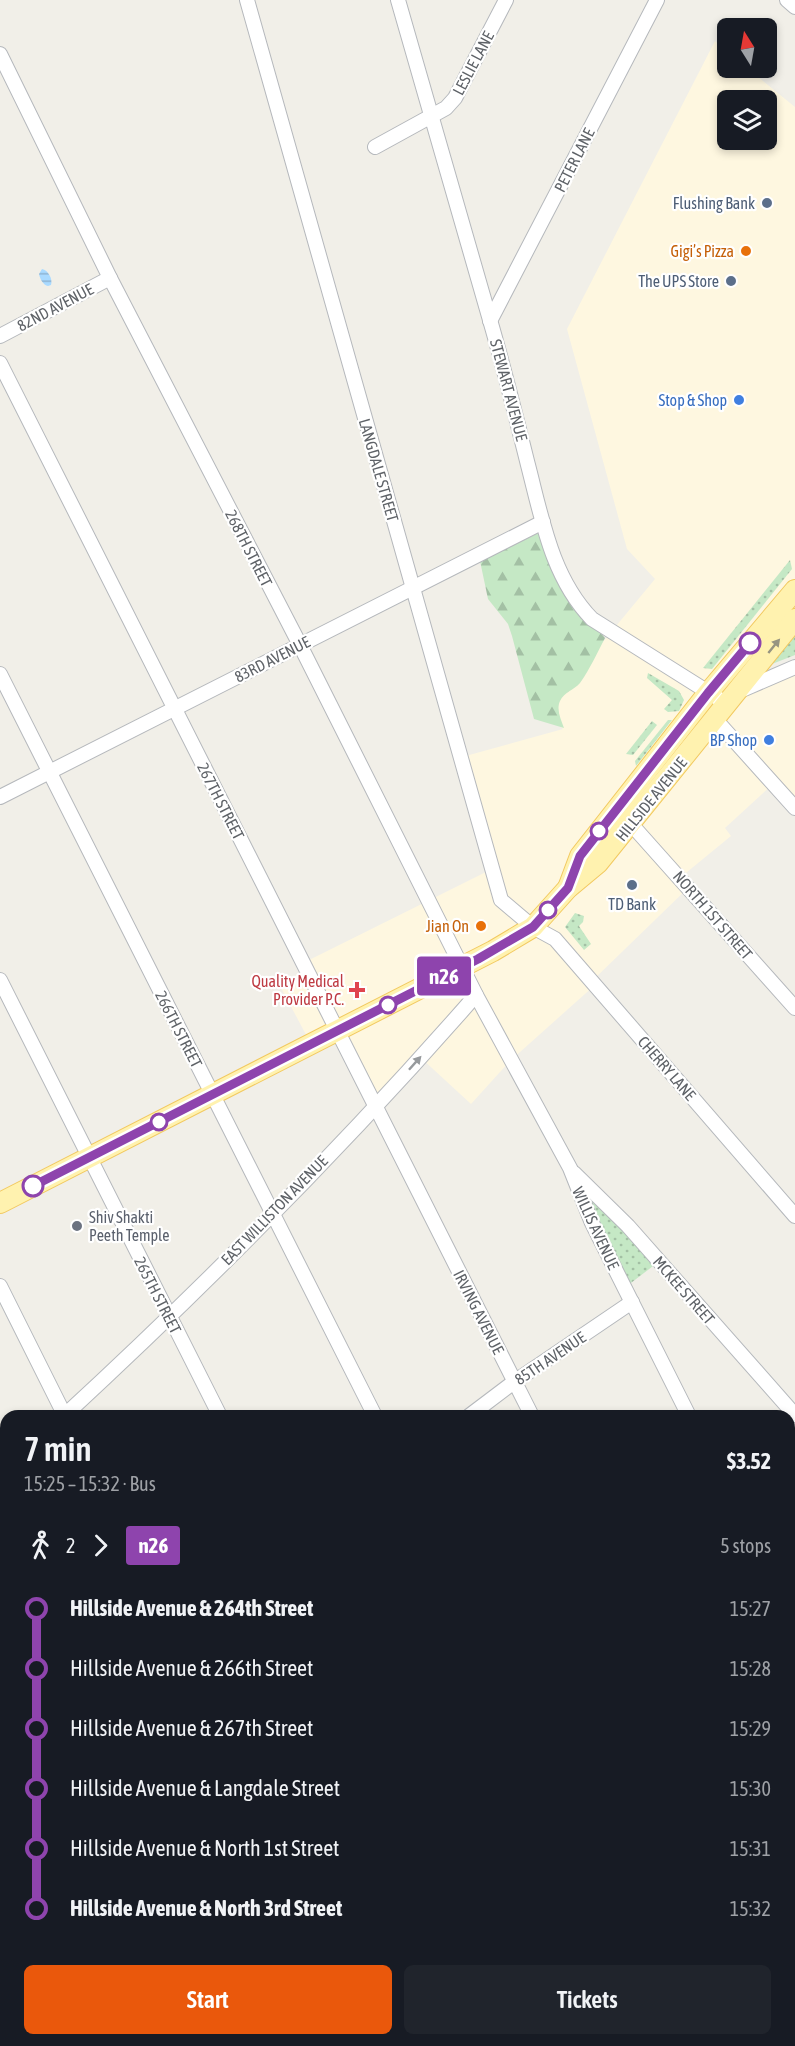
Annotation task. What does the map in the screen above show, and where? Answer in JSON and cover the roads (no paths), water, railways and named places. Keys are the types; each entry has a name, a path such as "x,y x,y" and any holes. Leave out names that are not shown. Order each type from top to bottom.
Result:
{"main road":[{"name":"HILLSIDE AVENUE","path":"568,888 580,856 708,693 795,590"},
{"name":"HILLSIDE AVENUE","path":"0,1203 463,966 533,927 568,888 598,863 795,620"}],"street":[{"name":"LANGDALE STREET","path":"248,0 501,900 533,927"},
{"name":"STEWART AVENUE","path":"398,0 490,321 543,522 566,585 578,605 592,619 726,706 795,808"},
{"name":"LESLIE LANE","path":"430,117 446,108 455,98 506,0"},
{"name":"PETER LANE","path":"490,321 657,0"},
{"path":"787,0 795,7"},
{"name":"268TH STREET","path":"0,54 110,278 300,645 500,1041"},
{"path":"375,147 430,117"},
{"name":"82ND AVENUE","path":"0,336 110,278"},
{"name":"267TH STREET","path":"0,363 443,1240"},
{"name":"83RD AVENUE","path":"0,797 543,522"},
{"path":"726,706 756,683 795,667"},
{"name":"266TH STREET","path":"0,674 372,1410"},
{"name":"NORTH 1ST STREET","path":"631,824 795,1008"},
{"name":"CHERRY LANE","path":"533,927 555,939 795,1216"},
{"name":"265TH STREET","path":"0,980 217,1410"},
{"name":"EAST WILLISTON AVENUE","path":"71,1410 272,1214 476,995"},
{"name":"WILLIS AVENUE","path":"500,1041 570,1168 592,1223 686,1410"},
{"name":"MCKEE STREET","path":"570,1168 628,1226 791,1410"},
{"name":"IRVING AVENUE","path":"443,1240 529,1410"},
{"path":"0,1286 62,1410"},
{"name":"85TH AVENUE","path":"477,1410 632,1302"}],"water":[{"path":"42,269 50,275 51,285 46,285 41,280 39,274"}],"place":[{"name":"Flushing Bank","path":"767,203"},
{"name":"Gigi’s Pizza","path":"746,251"},
{"name":"The UPS Store","path":"731,281"},
{"name":"Stop & Shop","path":"739,400"},
{"name":"BP Shop","path":"769,740"},
{"name":"TD Bank","path":"632,885"},
{"name":"Jian On","path":"481,926"},
{"name":"Quality Medical Provider P.C.","path":"357,990"},
{"name":"Shiv Shakti Peeth Temple","path":"77,1226"}]}
